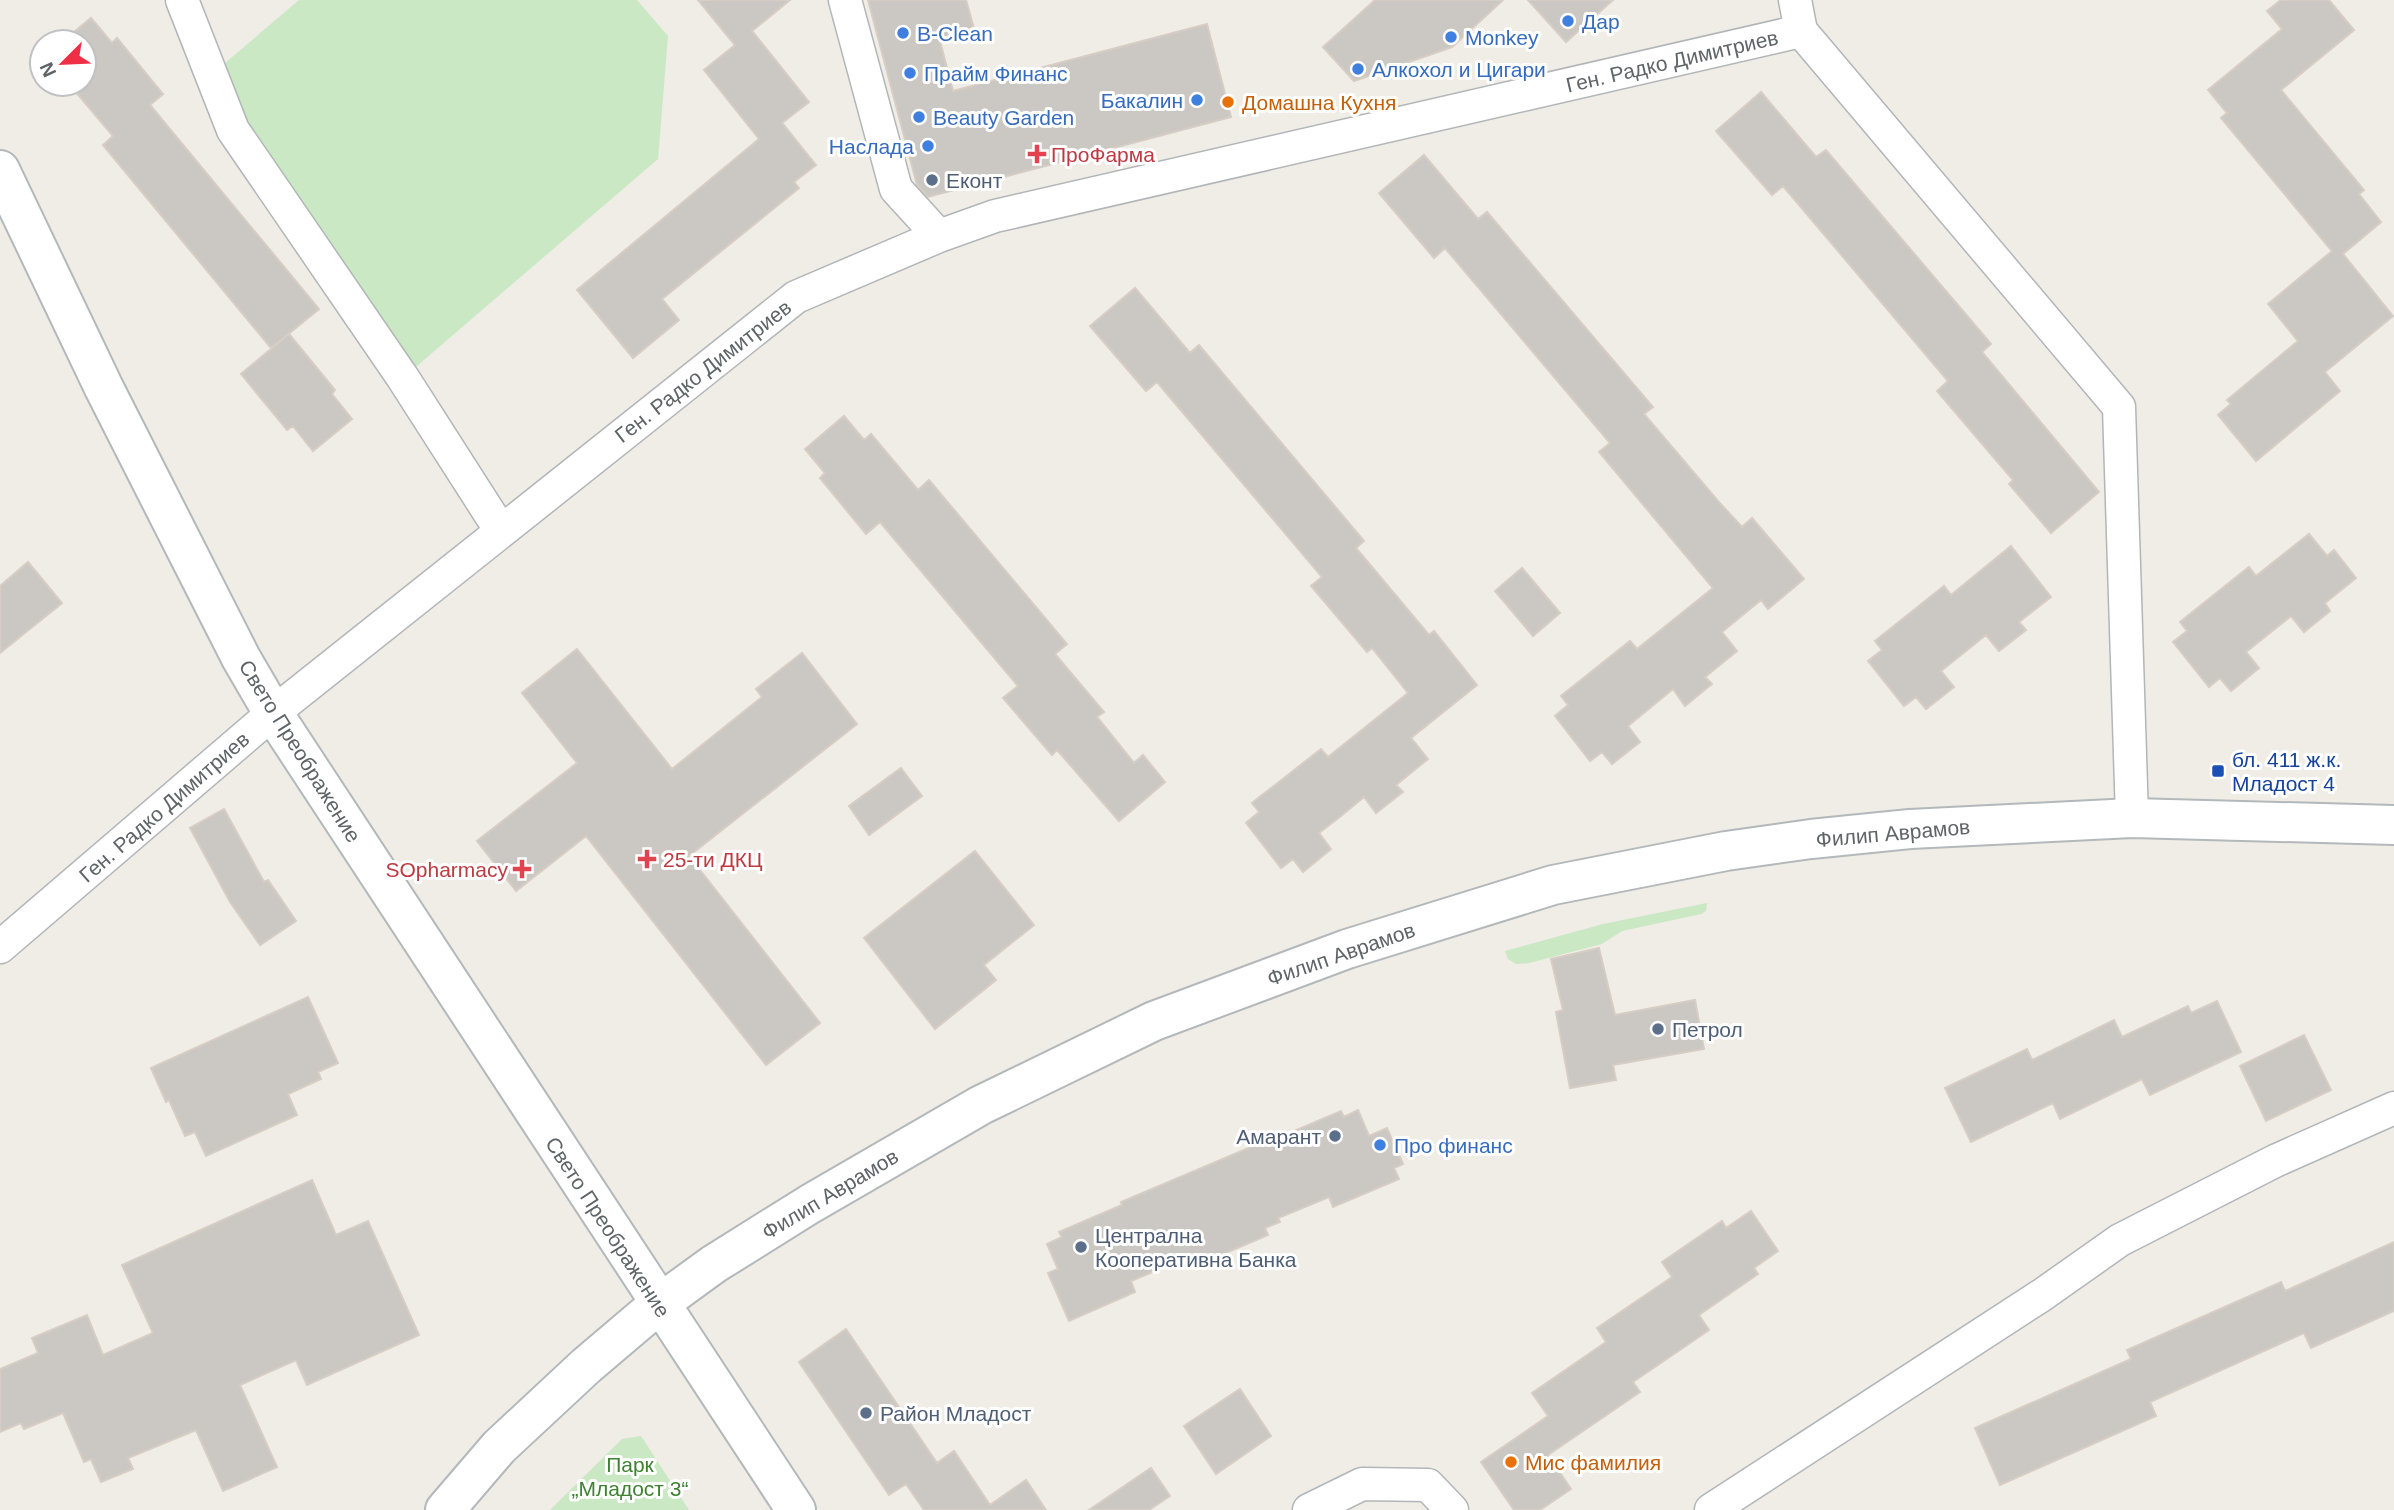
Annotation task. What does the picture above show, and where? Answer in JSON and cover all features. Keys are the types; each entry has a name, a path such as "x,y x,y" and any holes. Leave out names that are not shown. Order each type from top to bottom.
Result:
{"street":[{"path":"183,0 233,130 403,378 501,531"},
{"path":"845,0 896,189 939,236"},
{"path":"1796,0 1801,32 2119,407 2132,818"},
{"name":"Ген. Радко Димитриев","path":"0,947 273,713 796,297 939,236 995,216 1801,32"},
{"name":"Свето Преображение","path":"0,170 104,388 241,658 273,713 796,1510"},
{"name":"Филип Аврамов","path":"444,1510 499,1447 593,1359 703,1271 810,1204 981,1105 1154,1021 1347,949 1553,885 1726,851 1910,830 2132,818 2394,825"},
{"path":"1711,1510 2042,1295 2120,1240 2275,1161 2394,1108"},
{"path":"1309,1510 1362,1484 1376,1484 1429,1485 1452,1510"}],"green space":[{"path":"299,0 637,0 668,36 658,159 403,378 211,75"},
{"path":"1707,903 1706,911 1701,914 1622,931 1602,944 1529,963 1516,964 1508,959 1505,951 1603,924"},
{"name":"Парк „Младост 3“","path":"641,1436 689,1510 550,1510 622,1439"}],"building":[{"path":"698,0 790,0 752,31 809,102 782,123 816,165 794,182 799,188 662,299 679,320 633,358 577,290 759,139 704,70 735,45"},
{"path":"868,0 966,0 975,32 940,41 953,91 1207,24 1231,117 928,197 917,185"},
{"path":"1375,0 1503,0 1452,47 1354,81 1323,47"},
{"name":"Дар","path":"1528,0 1613,0 1566,42"},
{"path":"2281,0 2329,0 2354,30 2281,90 2364,190 2359,194 2381,222 2343,254 2393,316 2325,372 2340,391 2256,461 2218,415 2231,404 2227,400 2298,341 2268,304 2332,251 2221,118 2227,113 2208,90 2282,29 2267,11"},
{"path":"91,18 112,43 117,38 163,94 150,105 319,309 271,348 103,145 113,136 81,98 98,98 98,28 79,28"},
{"path":"1761,92 1816,157 1826,150 1991,344 1982,352 2099,492 2051,533 2009,484 2013,480 1937,391 1948,381 1783,186 1772,195 1716,131"},
{"path":"1424,155 1478,219 1487,212 1653,407 1644,414 1718,501 1742,527 1752,518 1804,579 1768,609 1761,600 1722,632 1737,651 1705,677 1712,684 1685,706 1673,689 1628,726 1640,742 1612,764 1602,752 1590,761 1555,716 1568,705 1561,696 1630,641 1637,649 1713,588 1599,452 1610,443 1445,248 1434,258 1379,193"},
{"path":"1135,288 1190,353 1199,345 1364,541 1356,548 1429,635 1434,631 1477,685 1411,738 1428,759 1396,785 1403,792 1376,813 1364,797 1319,833 1331,849 1303,872 1293,859 1281,868 1246,823 1259,812 1252,803 1321,749 1328,757 1408,693 1372,648 1367,652 1311,586 1322,577 1157,382 1146,391 1090,326"},
{"path":"289,334 335,390 332,394 352,419 313,451 293,426 287,430 241,374"},
{"path":"844,416 864,440 871,434 918,490 929,480 1067,644 1055,654 1104,712 1097,717 1134,763 1143,755 1165,782 1119,821 1057,750 1052,755 1003,698 1018,686 880,522 866,534 820,478 825,473 805,449"},
{"path":"2309,534 2327,556 2334,550 2356,578 2325,603 2330,611 2304,632 2291,616 2246,652 2259,668 2231,691 2220,678 2209,687 2173,642 2187,631 2180,622 2249,567 2256,576"},
{"path":"2011,546 2051,597 2019,622 2026,630 1999,651 1986,635 1941,671 1954,687 1926,709 1916,697 1904,706 1868,661 1882,650 1875,641 1944,586 1951,595"},
{"path":"28,562 62,603 0,653 0,586"},
{"path":"1522,568 1560,613 1533,636 1495,591"},
{"name":"25-ти ДКЦ","path":"577,649 672,769 762,697 756,689 802,653 857,724 689,856 820,1023 766,1065 586,836 516,891 477,841 577,763 522,693"},
{"path":"901,768 922,796 869,835 849,806"},
{"path":"224,809 264,882 268,880 296,921 260,945 230,902 190,828"},
{"path":"975,851 1034,925 984,965 996,980 935,1029 864,938"},
{"path":"1599,948 1615,1015 1695,1000 1704,1049 1613,1065 1616,1080 1570,1088 1556,1012 1563,1010 1551,959"},
{"path":"308,997 338,1063 318,1072 321,1079 288,1094 297,1115 206,1156 195,1132 185,1136 151,1068"},
{"path":"2217,1001 2241,1052 2150,1095 2142,1079 2060,1119 2053,1103 1971,1142 1945,1088 2027,1049 2032,1060 2114,1020 2122,1037 2188,1006 2191,1013"},
{"path":"2304,1035 2331,1090 2266,1121 2240,1066"},
{"path":"1358,1110 1369,1136 1387,1128 1403,1164 1394,1168 1399,1179 1333,1207 1329,1197 1278,1218 1280,1222 1265,1228 1268,1235 1200,1264 1197,1257 1182,1263 1181,1260 1131,1281 1135,1292 1069,1321 1048,1273 1058,1269 1047,1244 1062,1237 1059,1232 1122,1205 1121,1202 1277,1136 1278,1138 1341,1111 1344,1117"},
{"path":"312,1180 336,1235 368,1221 419,1335 307,1385 296,1360 240,1385 277,1467 223,1491 196,1430 128,1458 133,1469 101,1482 91,1459 84,1462 63,1413 24,1429 21,1423 0,1432 0,1369 38,1353 32,1338 87,1315 103,1355 153,1333 122,1265"},
{"path":"1751,1211 1778,1251 1754,1268 1758,1274 1699,1315 1709,1330 1633,1382 1640,1392 1548,1455 1571,1489 1540,1510 1514,1510 1481,1462 1548,1416 1532,1393 1606,1342 1597,1328 1672,1277 1662,1262 1722,1221 1726,1228"},
{"path":"2394,1242 2394,1311 2311,1348 2304,1333 2150,1402 2156,1416 2000,1485 1975,1428 2131,1359 2127,1350 2281,1282 2285,1291"},
{"path":"846,1329 937,1463 954,1451 990,1505 1026,1480 1046,1510 924,1510 906,1484 889,1495 799,1362"},
{"path":"1240,1389 1271,1436 1216,1474 1184,1426"},
{"path":"1151,1468 1170,1496 1149,1510 1089,1510"}],"place":[{"name":"Дар","path":"1568,21"},
{"name":"B-Clean","path":"903,33"},
{"name":"Monkey","path":"1451,37"},
{"name":"Алкохол и Цигари","path":"1358,69"},
{"name":"Прайм Финанс","path":"910,73"},
{"name":"Бакалин","path":"1197,100"},
{"name":"Домашна Кухня","path":"1228,102"},
{"name":"Beauty Garden","path":"919,117"},
{"name":"Наслада","path":"928,146"},
{"name":"ПроФарма","path":"1037,154"},
{"name":"Еконт","path":"932,180"},
{"name":"бл. 411 ж.к. Младост 4","path":"2218,771"},
{"name":"25-ти ДКЦ","path":"647,859"},
{"name":"SOpharmacy","path":"522,869"},
{"name":"Петрол","path":"1658,1029"},
{"name":"Амарант","path":"1335,1136"},
{"name":"Про финанс","path":"1380,1145"},
{"name":"Централна Кооперативна Банка","path":"1081,1247"},
{"name":"Район Младост","path":"866,1413"},
{"name":"Мис фамилия","path":"1511,1462"}]}
